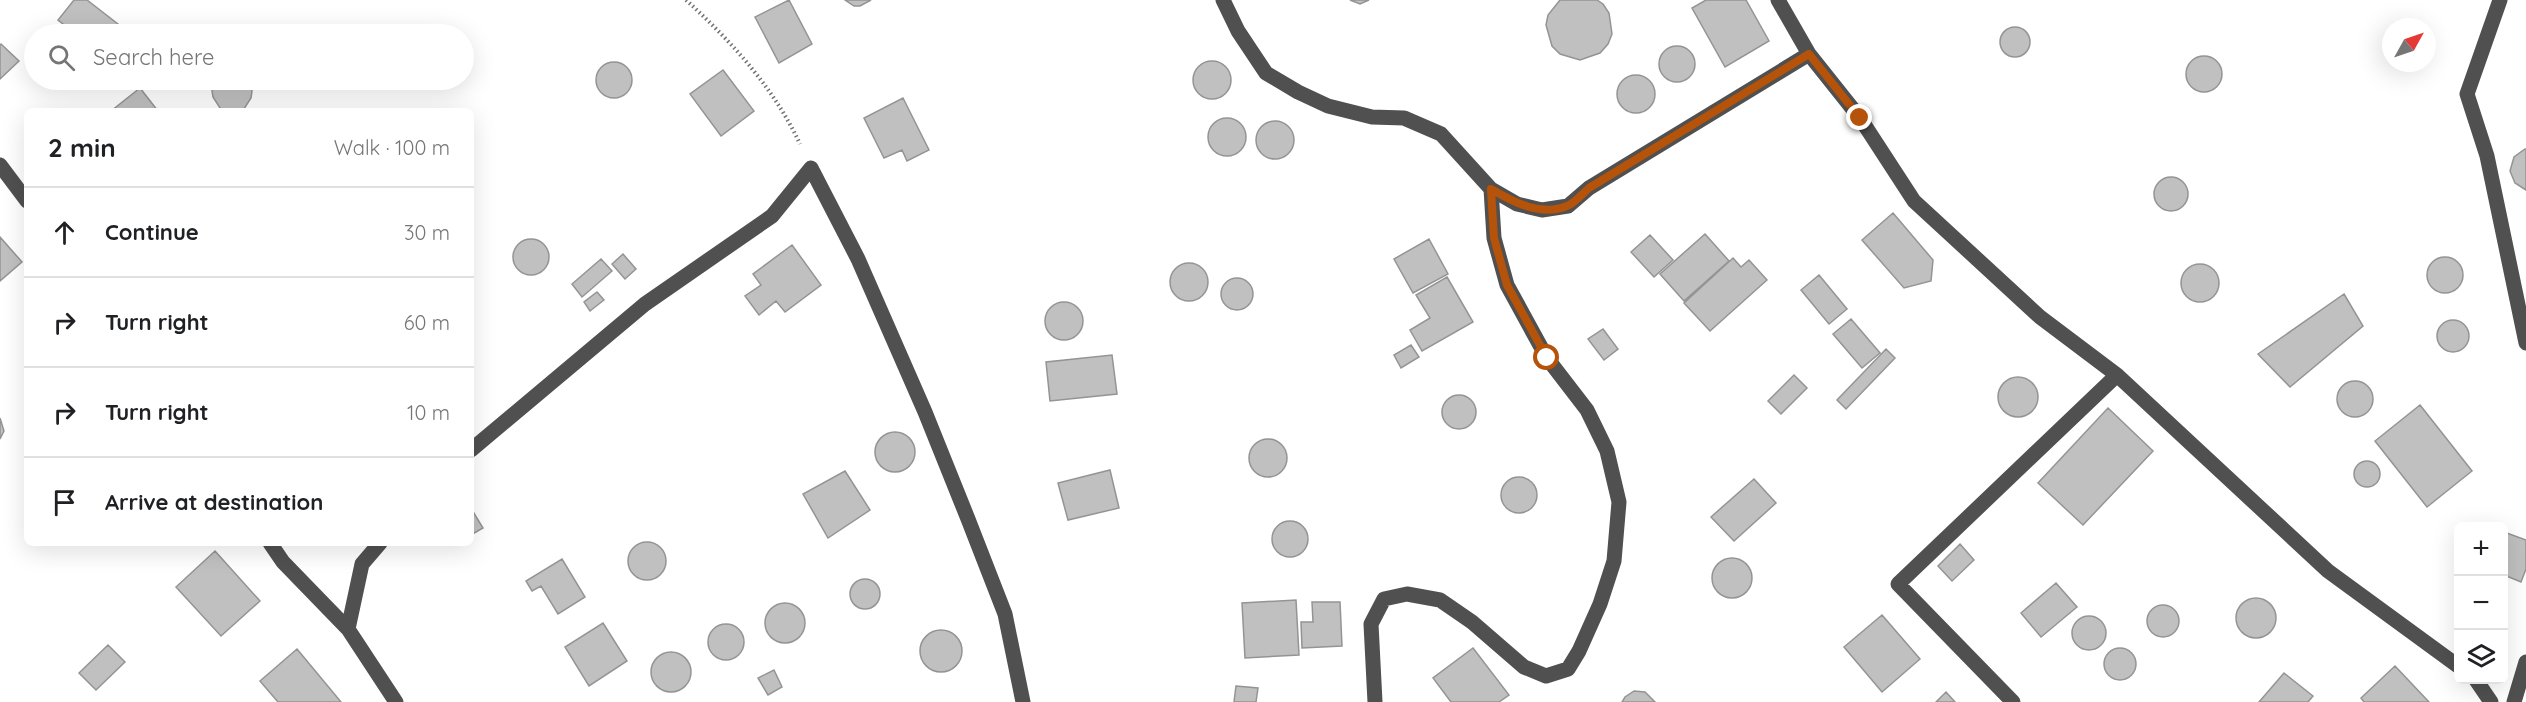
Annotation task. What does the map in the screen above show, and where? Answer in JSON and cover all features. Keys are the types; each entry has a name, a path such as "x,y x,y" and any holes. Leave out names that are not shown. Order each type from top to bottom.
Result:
{"street":[{"path":"1223,0 1238,31 1266,73 1328,106 1372,117 1404,118 1441,134 1491,189 1517,204 1542,210 1568,206 1589,188 1809,54"},
{"path":"1778,0 1809,54 1860,118 1914,201 2040,317 2117,375 2328,571 2454,663"},
{"path":"2500,0 2467,94 2487,156 2526,343"},
{"path":"0,165 6,182 24,198"},
{"path":"474,447 645,304 772,216 811,168 858,259 925,412 968,519 1005,614 1023,702"},
{"path":"1375,702 1371,624 1384,599 1407,594 1440,600 1472,622 1524,667 1546,676 1568,669 1579,651 1600,604 1614,561 1619,502 1607,451 1587,410 1547,358 1507,285 1494,238 1491,189"},
{"path":"2013,702 1898,584 2117,375"},
{"path":"272,546 283,562 348,629 396,702"},
{"path":"348,629 362,564 377,546"},
{"path":"2514,702 2526,662"},
{"path":"2479,684 2491,702"}],"path":[{"path":"686,0 728,39 788,117 811,168"}],"building":[{"path":"74,0 87,0 118,24 63,24 58,20"},
{"path":"789,0 812,44 779,63 755,17"},
{"path":"845,0 871,0 860,6 854,6"},
{"path":"1350,0 1369,0 1360,4"},
{"path":"1560,0 1597,0 1603,4 1609,13 1612,34 1608,44 1600,53 1580,60 1560,54 1552,46 1546,25 1548,15"},
{"path":"1706,0 1746,0 1769,41 1725,67 1692,8"},
{"path":"2015,27 2026,31 2030,42 2026,53 2015,57 2004,53 2000,42 2004,31"},
{"path":"0,45 19,61 0,79"},
{"path":"1677,46 1690,51 1695,64 1690,77 1677,82 1664,77 1659,64 1664,51"},
{"path":"2204,56 2216,62 2222,74 2216,86 2204,92 2192,86 2186,74 2192,62"},
{"path":"1212,61 1226,66 1231,80 1226,94 1212,99 1198,94 1193,80 1198,66"},
{"path":"614,62 627,67 632,80 627,93 614,98 601,93 596,80 601,67"},
{"path":"723,70 754,111 721,136 690,94"},
{"path":"1636,75 1649,81 1655,94 1649,107 1636,113 1623,107 1617,94 1623,81"},
{"path":"137,90 142,90 156,108 115,108"},
{"path":"212,91 252,91 251,98 245,108 220,108"},
{"path":"903,98 929,150 907,161 902,150 884,158 864,118"},
{"path":"1227,118 1241,123 1246,137 1241,151 1227,156 1213,151 1208,137 1213,123"},
{"path":"1275,121 1289,126 1294,140 1289,154 1275,159 1261,154 1256,140 1261,126"},
{"path":"2525,149 2526,190 2515,183 2510,171 2514,157"},
{"path":"2171,177 2183,182 2188,194 2183,206 2171,211 2159,206 2154,194 2159,182"},
{"path":"1893,213 1933,260 1931,281 1904,288 1862,240"},
{"path":"1705,234 1729,261 1684,301 1660,274"},
{"path":"1650,235 1673,260 1654,277 1631,252"},
{"path":"0,237 22,262 0,281"},
{"path":"531,239 544,244 549,257 544,270 531,275 518,270 513,257 518,244"},
{"path":"1429,239 1448,274 1413,293 1394,259"},
{"path":"792,245 821,285 785,312 776,301 759,315 745,296 761,285 753,274"},
{"path":"623,254 636,269 625,279 612,264"},
{"path":"2445,257 2458,262 2463,275 2458,288 2445,293 2432,288 2427,275 2432,262"},
{"path":"1733,258 1741,267 1749,260 1767,280 1710,331 1684,303"},
{"path":"601,259 612,271 582,297 572,284"},
{"path":"1189,263 1203,268 1208,282 1203,296 1189,301 1175,296 1170,282 1175,268"},
{"path":"2200,264 2207,265 2213,270 2218,276 2218,290 2213,296 2207,301 2200,302 2193,301 2187,296 2182,290 2181,283 2182,276 2187,270 2193,265"},
{"path":"1819,275 1847,309 1829,324 1801,290"},
{"path":"1447,277 1473,322 1422,351 1410,330 1430,318 1416,295"},
{"path":"1237,278 1248,283 1253,294 1248,305 1237,310 1226,305 1221,294 1226,283"},
{"path":"597,292 604,300 590,311 584,302"},
{"path":"2344,294 2363,326 2290,387 2258,354"},
{"path":"1064,302 1078,307 1083,321 1078,335 1064,340 1050,335 1045,321 1050,307"},
{"path":"1851,319 1880,353 1862,368 1833,334"},
{"path":"2453,320 2464,325 2469,336 2464,347 2453,352 2442,347 2437,336 2442,325"},
{"path":"1603,329 1618,349 1604,360 1588,339"},
{"path":"1411,345 1419,357 1401,368 1394,355"},
{"path":"1886,349 1895,358 1846,409 1837,400"},
{"path":"1112,355 1117,394 1050,401 1046,362"},
{"path":"1794,375 1807,388 1781,414 1768,401"},
{"path":"2018,377 2032,383 2038,397 2032,411 2018,417 2004,411 1998,397 2004,383"},
{"path":"2355,381 2367,387 2373,399 2367,411 2355,417 2343,411 2337,399 2343,387"},
{"path":"1459,395 1471,400 1476,412 1471,424 1459,429 1447,424 1442,412 1447,400"},
{"path":"2420,405 2472,471 2427,507 2375,441"},
{"path":"2108,408 2153,451 2083,525 2038,483"},
{"path":"0,418 4,431 0,439"},
{"path":"895,432 909,438 915,452 909,466 895,472 881,466 875,452 881,438"},
{"path":"1268,439 1282,444 1287,458 1282,472 1268,477 1254,472 1249,458 1254,444"},
{"path":"2367,461 2377,464 2380,474 2377,484 2367,487 2357,484 2354,474 2357,464"},
{"path":"1110,470 1119,508 1068,520 1058,483"},
{"path":"845,471 870,510 828,538 803,494"},
{"path":"1519,477 1532,482 1537,495 1532,508 1519,513 1506,508 1501,495 1506,482"},
{"path":"1754,479 1776,503 1734,541 1711,517"},
{"path":"474,513 483,528 474,533"},
{"path":"1290,521 1303,526 1308,539 1303,552 1290,557 1277,552 1272,539 1277,526"},
{"path":"2508,533 2526,540 2526,569 2521,582 2508,577"},
{"path":"647,542 661,547 666,561 661,575 647,580 633,575 628,561 633,547"},
{"path":"1960,544 1974,560 1952,581 1938,566"},
{"path":"215,551 260,601 221,636 176,587"},
{"path":"1732,558 1746,564 1752,578 1746,592 1732,598 1718,592 1712,578 1718,564"},
{"path":"562,559 585,597 558,614 541,586 532,591 526,581"},
{"path":"865,579 876,583 880,594 876,605 865,609 854,605 850,594 854,583"},
{"path":"2056,583 2077,607 2041,637 2021,613"},
{"path":"2256,598 2270,604 2276,618 2270,632 2256,638 2242,632 2236,618 2242,604"},
{"path":"1296,600 1299,655 1245,658 1242,603"},
{"path":"1312,602 1340,602 1342,646 1302,648 1301,622 1313,622"},
{"path":"785,603 793,604 799,609 804,615 804,631 799,637 793,642 785,643 777,642 771,637 766,631 765,623 766,615 771,609 777,604"},
{"path":"2163,605 2174,610 2179,621 2174,632 2163,637 2152,632 2147,621 2152,610"},
{"path":"1882,615 1920,659 1882,692 1844,647"},
{"path":"2089,616 2101,621 2106,633 2101,645 2089,650 2077,645 2072,633 2077,621"},
{"path":"603,623 627,661 589,686 565,647"},
{"path":"726,624 739,629 744,642 739,655 726,660 713,655 708,642 713,629"},
{"path":"941,630 949,631 956,636 961,643 961,659 956,666 949,671 941,672 933,671 926,666 921,659 920,651 921,643 926,636 933,631"},
{"path":"108,645 125,662 96,690 79,673"},
{"path":"1473,648 1509,695 1499,702 1451,702 1433,678"},
{"path":"2120,648 2131,653 2136,664 2131,675 2120,680 2109,675 2104,664 2109,653"},
{"path":"297,649 341,702 278,702 260,681"},
{"path":"671,652 679,653 685,658 690,664 690,680 685,686 679,691 671,692 663,691 657,686 652,680 651,672 652,664 657,658 663,653"},
{"path":"2395,666 2429,702 2364,702 2361,698"},
{"path":"774,670 782,687 768,695 758,678"},
{"path":"2284,673 2313,696 2308,702 2259,702"},
{"path":"1236,686 1258,688 1256,702 1234,702"},
{"path":"1634,691 1645,692 1655,702 1622,702"},
{"path":"1946,692 1955,702 1936,702"}],"route":[{"path":"1547,358 1507,285 1494,238 1491,189 1517,204 1542,210 1568,206 1589,188 1809,54 1860,118"}]}
